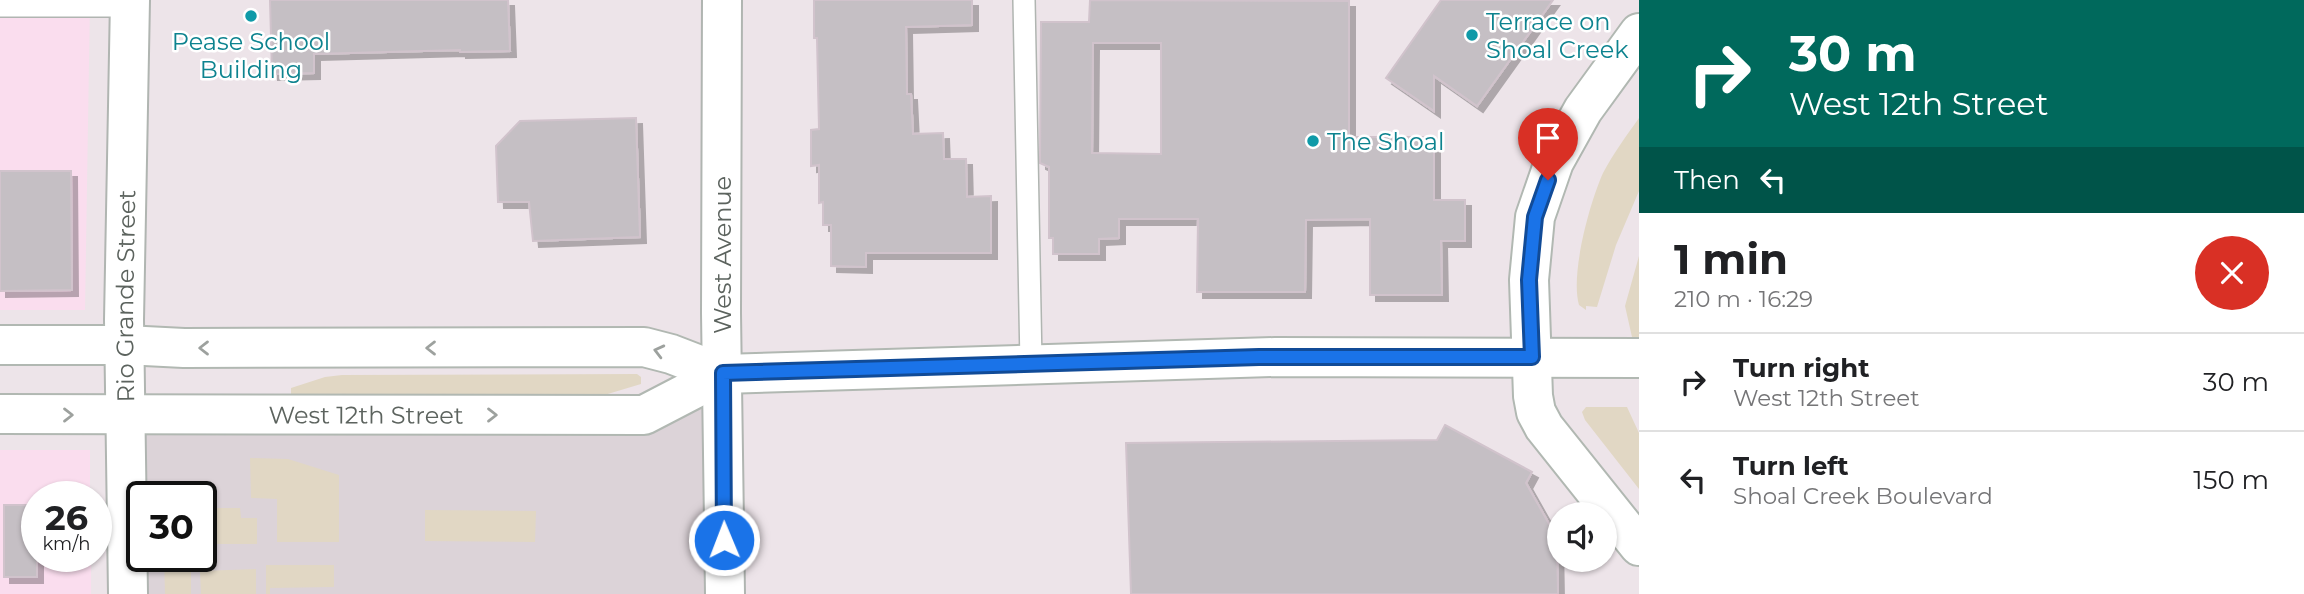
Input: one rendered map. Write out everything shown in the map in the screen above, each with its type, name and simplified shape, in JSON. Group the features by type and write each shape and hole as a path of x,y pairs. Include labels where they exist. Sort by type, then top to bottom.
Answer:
{"main road":[{"name":"West Avenue","path":"722,0 725,594"},
{"name":"Rio Grande Street","path":"128,594 125,345 130,3"},
{"path":"1639,33 1583,110 1554,162 1535,217 1529,280 1533,396 1536,412 1544,427 1639,546"},
{"name":"West 12th Street","path":"0,345 184,348 644,347 723,373 1275,357 1639,358"},
{"name":"West 12th Street","path":"0,414 644,415 723,373"}],"lane":[{"path":"1024,0 1031,363"},
{"path":"0,6 130,3"}],"shaded area":[{"path":"0,0 90,0 85,310 0,310"},
{"path":"1639,118 1639,191 1616,245 1597,307 1586,306 1586,310 1579,305 1577,275 1587,219 1603,173"},
{"path":"1639,256 1639,368 1625,306"},
{"path":"637,374 641,377 641,384 601,396 291,397 291,388 325,377 342,375"},
{"path":"723,374 725,594 128,594 128,572 217,572 217,481 127,481 126,415 644,415"},
{"path":"1586,407 1627,407 1639,433 1639,489 1585,420 1582,412"},
{"path":"0,450 90,450 90,481 21,481 21,572 91,572 91,594 0,594"},
{"path":"250,458 288,459 339,475 339,542 277,542 277,499 251,498"},
{"path":"217,508 240,508 241,518 257,518 257,544 217,544"},
{"path":"425,510 536,511 535,542 425,541"},
{"path":"266,565 334,565 334,587 270,588 270,594 266,594"},
{"path":"256,569 256,594 201,594 200,572"},
{"path":"164,572 191,572 191,594 165,594"}],"building":[{"path":"270,0 508,0 510,51 314,54 314,73 272,74"},
{"path":"814,0 972,0 972,25 906,27 907,94 911,94 913,134 943,133 944,159 966,159 967,197 991,196 991,253 866,253 866,267 831,266 831,225 823,225 823,202 819,203 819,165 811,166 811,130 819,129"},
{"path":"1090,0 1349,1 1349,137 1434,137 1434,200 1465,200 1465,241 1441,241 1442,295 1370,295 1370,219 1306,220 1305,292 1197,292 1198,219 1119,219 1119,238 1099,239 1099,254 1053,254 1053,238 1049,238 1049,167 1040,163 1041,22 1089,22","holes":["1093,43 1161,43 1161,154 1092,153"]},
{"name":"Terrace on Shoal Creek","path":"1441,0 1553,0 1477,106 1434,76 1434,111 1386,78"},
{"path":"636,118 640,237 533,241 529,202 498,202 496,146 520,121"},
{"path":"0,171 71,171 72,290 0,291"},
{"path":"1445,425 1532,472 1526,483 1547,520 1547,572 1558,572 1558,594 1131,594 1126,443 1437,440"},
{"path":"4,505 21,505 21,572 37,572 37,577 4,577"}],"place":[{"name":"Pease School Building","path":"251,16"},
{"name":"Terrace on Shoal Creek","path":"1472,35"},
{"name":"The Shoal","path":"1313,141"}],"route":[{"path":"724,540 723,373 1259,357 1532,357 1529,280 1535,217 1548,180"}]}
